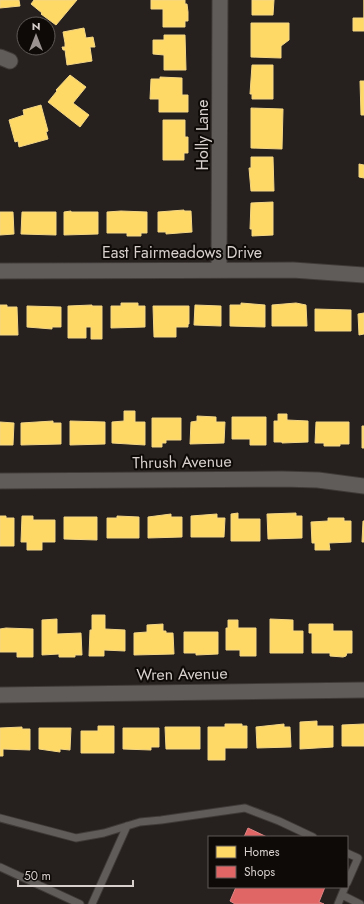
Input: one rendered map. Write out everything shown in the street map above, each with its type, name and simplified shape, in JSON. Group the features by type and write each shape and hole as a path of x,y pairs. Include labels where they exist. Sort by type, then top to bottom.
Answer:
{"street":[{"name":"Holly Lane","path":"219,270 220,0"},
{"name":"East Fairmeadows Drive","path":"0,271 293,270 364,275"},
{"name":"Thrush Avenue","path":"0,481 282,478 318,480 364,486"},
{"name":"Wren Avenue","path":"0,695 364,690"}],"lane":[{"path":"0,818 76,838 104,833 140,822 245,808 279,821 310,836"},
{"path":"92,904 126,826"},
{"path":"348,853 358,858 348,881"},
{"path":"0,867 80,904"},
{"path":"338,904 345,888"},
{"path":"342,895 360,904"}],"building: Homes":[{"path":"0,0 19,0 20,6 0,8"},
{"path":"34,0 77,0 56,25 56,16 44,16 31,4"},
{"path":"151,0 185,0 185,4 187,4 188,21 185,21 185,27 163,27 163,9 151,9"},
{"path":"252,0 274,0 273,15 252,15"},
{"path":"353,18 364,18 364,31 353,31"},
{"path":"251,23 289,23 289,40 281,46 281,58 251,57"},
{"path":"84,28 86,38 93,37 95,47 90,47 92,61 67,65 65,50 63,50 62,47 65,47 63,32"},
{"path":"164,35 185,35 186,70 164,70 164,55 153,54 153,40 164,40"},
{"path":"252,65 273,65 273,99 252,99 252,94 250,94"},
{"path":"70,75 86,87 73,103 89,115 80,127 48,102 57,91 56,90"},
{"path":"160,77 182,78 182,95 188,95 188,112 159,112 159,99 150,99 151,79 160,79"},
{"path":"360,81 364,81 364,115 361,115"},
{"path":"41,105 48,131 46,132 48,139 19,147 18,141 15,142 9,120 24,115 23,110"},
{"path":"251,108 283,109 282,149 251,148"},
{"path":"163,120 185,120 185,137 188,137 188,153 184,153 184,160 163,160"},
{"path":"251,157 273,157 274,191 251,191 249,168 251,168"},
{"path":"359,164 364,165 364,178 359,177"},
{"path":"273,202 273,235 252,236 252,229 250,229 251,203"},
{"path":"184,210 191,211 192,232 166,234 166,232 158,232 158,212"},
{"path":"0,212 13,212 14,234 0,235"},
{"path":"22,212 56,212 56,235 21,234"},
{"path":"64,212 98,212 98,234 64,235"},
{"path":"107,212 147,212 147,233 141,233 141,236 127,236 127,233 107,233"},
{"path":"121,303 138,303 138,306 145,306 145,327 111,328 111,306 121,306"},
{"path":"241,303 265,305 265,327 230,326 230,305 241,305"},
{"path":"296,303 306,305 307,326 272,326 272,305"},
{"path":"0,305 17,307 18,335 0,335"},
{"path":"195,305 221,306 221,326 194,325"},
{"path":"27,306 61,307 61,327 52,327 52,329 27,327"},
{"path":"68,306 102,306 102,339 91,339 91,327 86,327 86,338 68,338"},
{"path":"153,306 189,306 188,327 176,327 176,337 154,337"},
{"path":"315,309 351,310 351,331 315,331"},
{"path":"364,313 364,334 359,335 358,314"},
{"path":"124,411 135,411 135,422 145,422 145,445 112,443 112,422 124,421"},
{"path":"278,414 287,414 287,420 308,421 308,442 274,442 274,421 278,421"},
{"path":"197,416 216,417 216,422 225,422 224,443 190,444 191,422 197,421"},
{"path":"232,417 266,417 266,445 250,445 250,439 232,439"},
{"path":"152,418 181,418 181,440 166,440 166,443 162,443 162,447 152,447"},
{"path":"53,421 53,423 61,423 61,444 21,445 21,423"},
{"path":"70,421 105,422 105,444 70,445"},
{"path":"0,422 14,423 13,445 0,445"},
{"path":"316,422 349,422 349,444 340,444 340,446 324,446 324,443 315,443"},
{"path":"362,426 364,426 364,448 362,448"},
{"path":"238,513 238,519 260,519 260,541 231,541 231,514"},
{"path":"296,513 296,516 302,516 302,538 268,539 267,514"},
{"path":"171,514 171,517 182,517 182,537 148,538 148,517"},
{"path":"217,514 217,518 225,518 224,537 191,537 191,516"},
{"path":"0,516 14,518 14,546 0,546"},
{"path":"22,516 33,516 33,520 55,520 55,542 42,542 42,550 27,550 27,542 21,542"},
{"path":"117,516 139,517 139,538 107,538 107,518 117,518"},
{"path":"64,517 97,517 97,540 64,539"},
{"path":"328,518 344,518 344,521 351,521 351,542 329,543 330,550 315,550 315,543 312,543 311,522 328,521"},
{"path":"363,521 364,542 362,542"},
{"path":"92,615 105,615 105,629 125,630 125,651 104,650 104,656 89,656"},
{"path":"57,619 57,634 81,633 82,655 75,655 75,657 59,657 59,654 42,655 42,620"},
{"path":"270,619 293,620 293,631 303,631 303,653 270,653"},
{"path":"228,620 238,620 238,628 256,628 256,656 240,656 240,650 226,650 226,628 228,628"},
{"path":"163,624 163,631 166,631 166,633 173,633 174,654 134,655 134,633 147,632 147,625"},
{"path":"309,624 333,624 333,631 352,631 352,653 347,653 346,656 343,657 330,656 330,653 312,653 312,633 309,633"},
{"path":"0,629 33,629 33,657 17,657 17,652 0,652"},
{"path":"184,632 218,632 218,654 196,655 196,653 184,653"},
{"path":"317,721 317,726 333,726 333,747 300,749 300,722"},
{"path":"225,724 242,724 242,726 247,726 247,748 225,748 225,760 208,760 208,727 225,727"},
{"path":"284,724 284,727 290,727 291,747 257,748 256,727"},
{"path":"364,724 364,746 342,746 342,725"},
{"path":"98,726 114,726 114,753 81,753 81,731 98,731"},
{"path":"22,727 22,729 30,729 30,750 3,749 3,756 0,756 0,728"},
{"path":"165,727 200,727 200,749 166,749"},
{"path":"39,728 71,728 70,750 60,749 60,752 39,749"},
{"path":"123,728 159,728 159,747 151,747 151,750 123,749"}],"building: Shops":[{"path":"248,828 265,836 244,836"},
{"path":"236,888 325,888 319,902 324,904 235,904 230,901"}]}
